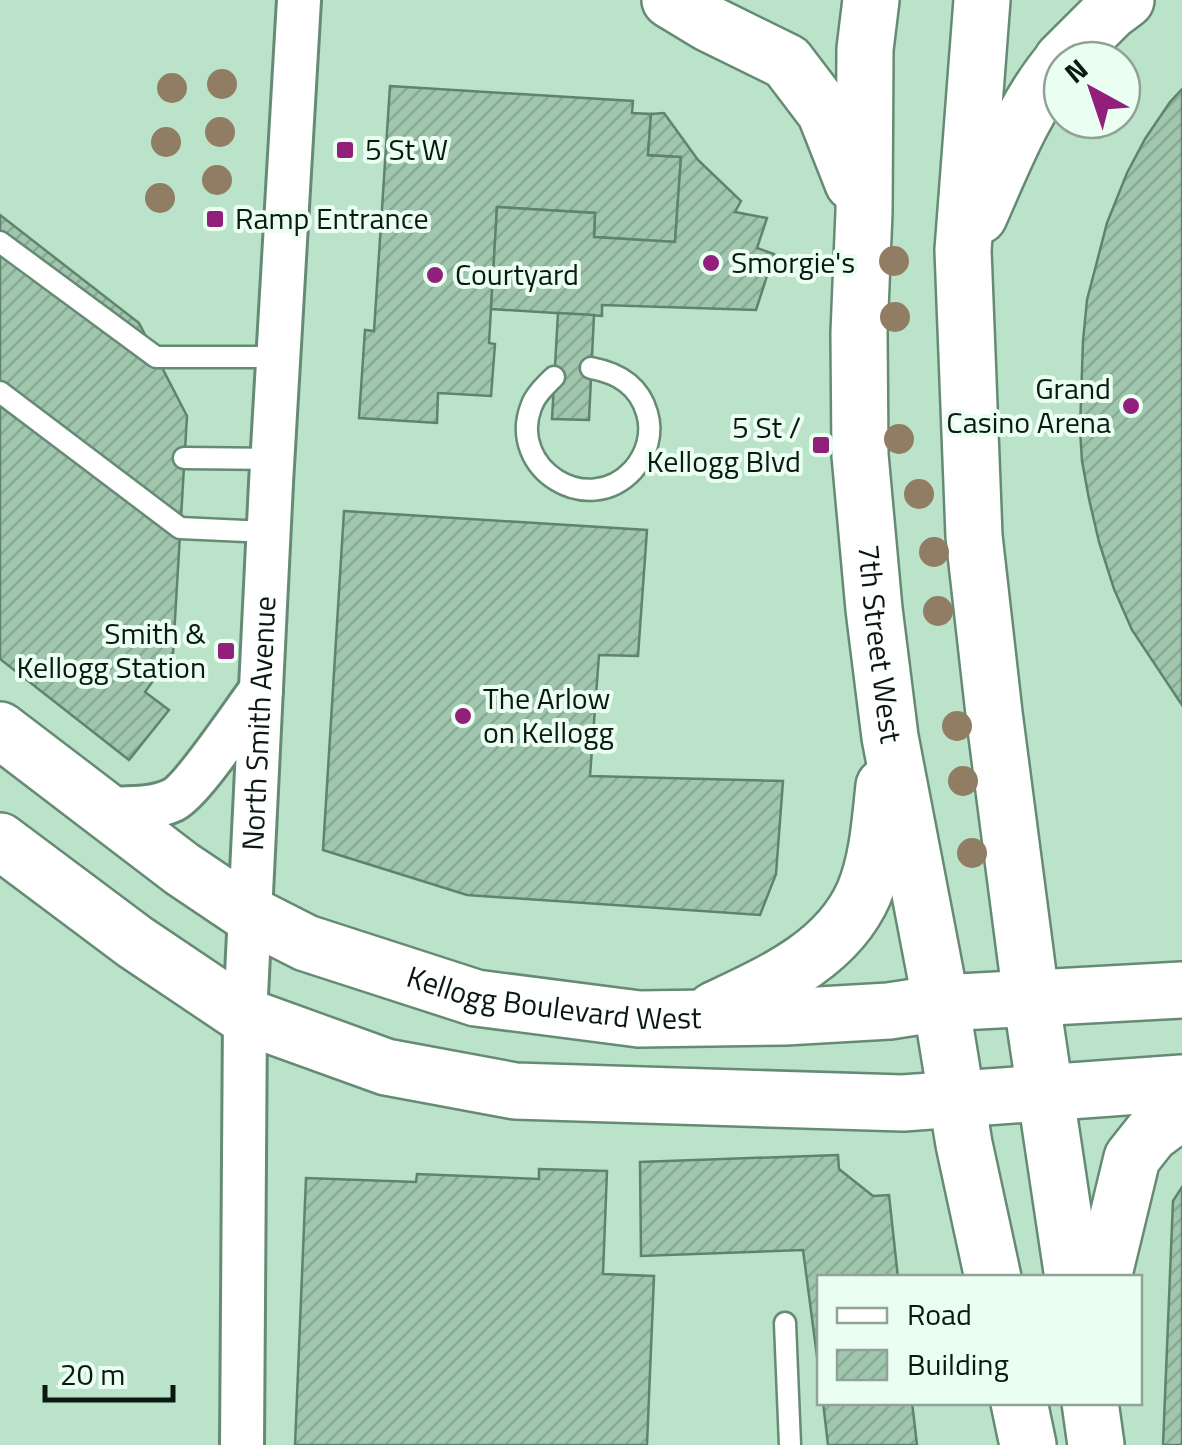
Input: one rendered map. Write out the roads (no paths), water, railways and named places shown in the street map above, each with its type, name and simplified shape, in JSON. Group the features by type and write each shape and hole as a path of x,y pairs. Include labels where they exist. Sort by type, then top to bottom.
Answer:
{"main road":[{"path":"670,0 787,62 825,112 864,212"},
{"name":"7th Street West","path":"871,0 865,49 860,455 874,609 890,737 956,1101 992,1275"},
{"path":"982,0 963,250 974,536 1031,997 1073,1275"},
{"path":"1082,40 1126,0"},
{"path":"963,250 1042,86"},
{"name":"Kellogg Boulevard West","path":"0,730 182,869 249,914 306,943 476,998 639,1019 785,1017 889,1011 940,1003 1182,990"},
{"path":"698,1018 774,982 819,952 846,921 863,894 876,852 890,737"},
{"path":"0,841 135,942 245,1016 386,1067 515,1091 903,1104 1182,1083"},
{"path":"1103,1089 1182,1110"},
{"path":"1104,1275 1132,1158 1150,1134 1182,1110"},
{"path":"1020,1405 1028,1445"},
{"path":"1090,1405 1096,1445"}],"street":[{"name":"North Smith Avenue","path":"242,1445 249,914 299,0"},
{"path":"104,809 150,808 176,798 261,690"}],"lane":[{"path":"0,242 156,357 279,357"},
{"path":"554,377 531,406 527,425 529,444 537,462 568,487 609,487 628,476 642,460 649,441 649,419 643,400 630,383 612,372 591,368"},
{"path":"0,392 180,528 268,532"},
{"path":"184,458 272,459"},
{"path":"786,1323 790,1445"}],"place":[{"name":"5 St W","path":"345,150"},
{"name":"Ramp Entrance","path":"215,219"},
{"name":"Smorgie's","path":"711,263"},
{"name":"Courtyard","path":"435,275"},
{"name":"Grand Casino Arena","path":"1131,406"},
{"name":"5 St / Kellogg Blvd","path":"821,445"},
{"name":"Smith & Kellogg Station","path":"226,651"},
{"name":"The Arlow on Kellogg","path":"463,716"}]}
